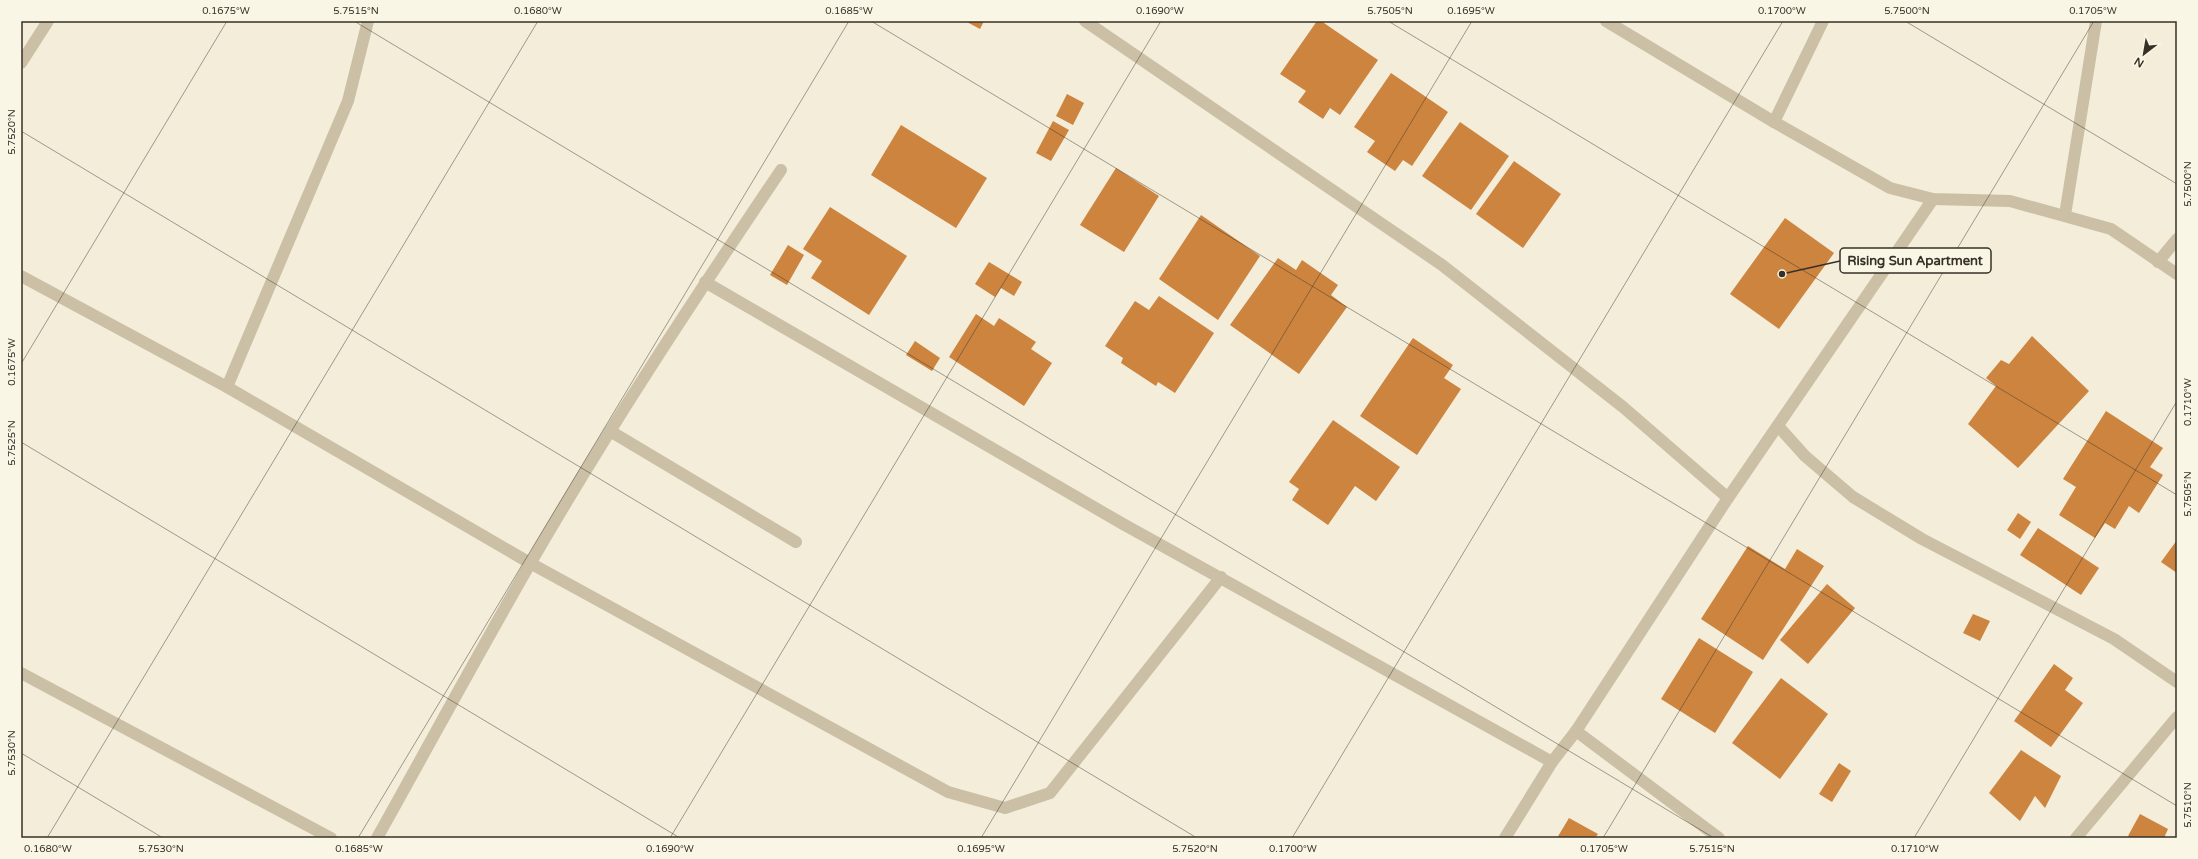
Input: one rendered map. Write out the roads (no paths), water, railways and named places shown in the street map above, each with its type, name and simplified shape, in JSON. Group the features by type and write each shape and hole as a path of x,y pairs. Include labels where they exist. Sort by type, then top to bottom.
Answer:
{"street":[{"path":"21,64 48,21"},
{"path":"227,387 348,101 368,21"},
{"path":"1085,21 1442,265 1623,407 1728,498"},
{"path":"1606,21 1774,122 1890,188 1933,199 2010,200 2111,228 2177,274"},
{"path":"1774,122 1824,21"},
{"path":"2065,215 2096,21"},
{"path":"377,838 530,564 610,431 705,282 781,170"},
{"path":"1505,838 1552,762 1576,731 1728,498 1933,199"},
{"path":"2158,262 2177,239"},
{"path":"21,276 227,387 530,564 948,792 1005,808 1050,793 1221,577"},
{"path":"705,282 1123,524 1552,762"},
{"path":"1778,426 1805,456 1853,497 1922,539 2114,639 2177,682"},
{"path":"610,431 796,542"},
{"path":"21,673 331,838"},
{"path":"2076,838 2177,717"},
{"path":"1576,731 1719,838"}],"place":[{"name":"Rising Sun Apartment","path":"1782,274"}]}
